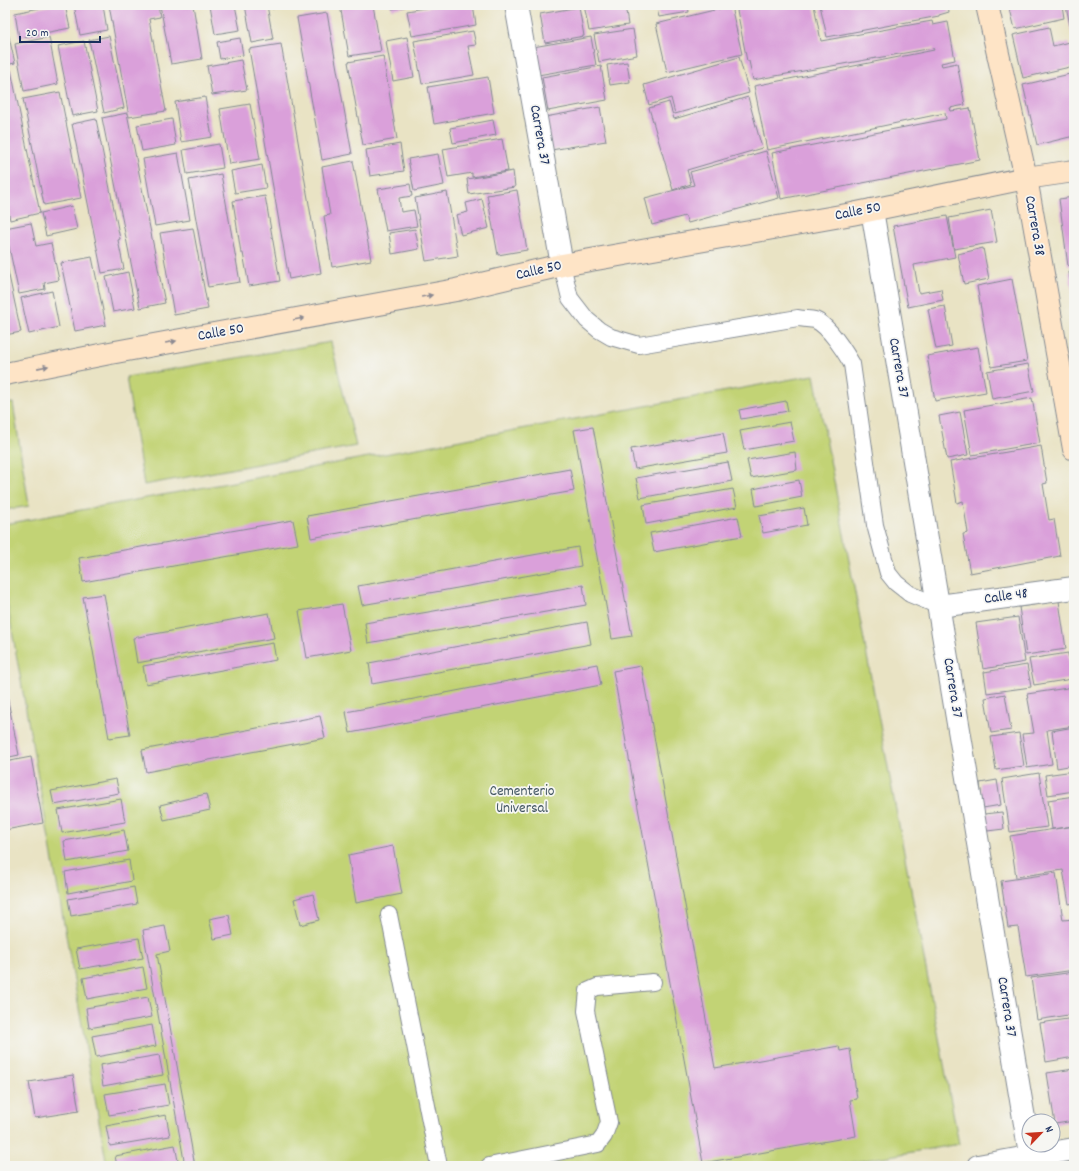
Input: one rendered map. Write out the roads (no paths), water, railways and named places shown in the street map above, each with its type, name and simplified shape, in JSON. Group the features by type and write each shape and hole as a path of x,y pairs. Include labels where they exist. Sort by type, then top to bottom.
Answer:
{"street":[{"name":"Carrera 37","path":"516,5 562,265"},
{"name":"Carrera 38","path":"988,5 1026,178 1074,449"},
{"name":"Calle 50","path":"5,374 110,353 456,290 562,265 872,210 1026,178 1074,171"},
{"name":"Carrera 37","path":"872,210 1031,1161"},
{"name":"Calle 48","path":"938,606 1074,588"},
{"path":"978,1166 1031,1161 1074,1149"}],"lane":[{"path":"562,265 570,298 587,320 611,338 639,345 798,318 816,320 831,333 842,347 852,364 876,525 888,572 896,583 910,594 938,606"},
{"path":"388,915 439,1166"},
{"path":"489,1166 598,1144 604,1136 609,1122 586,1011 588,991 597,987 652,982"}],"park label":[{"name":"Cementerio Universal","path":"522,800"}]}
